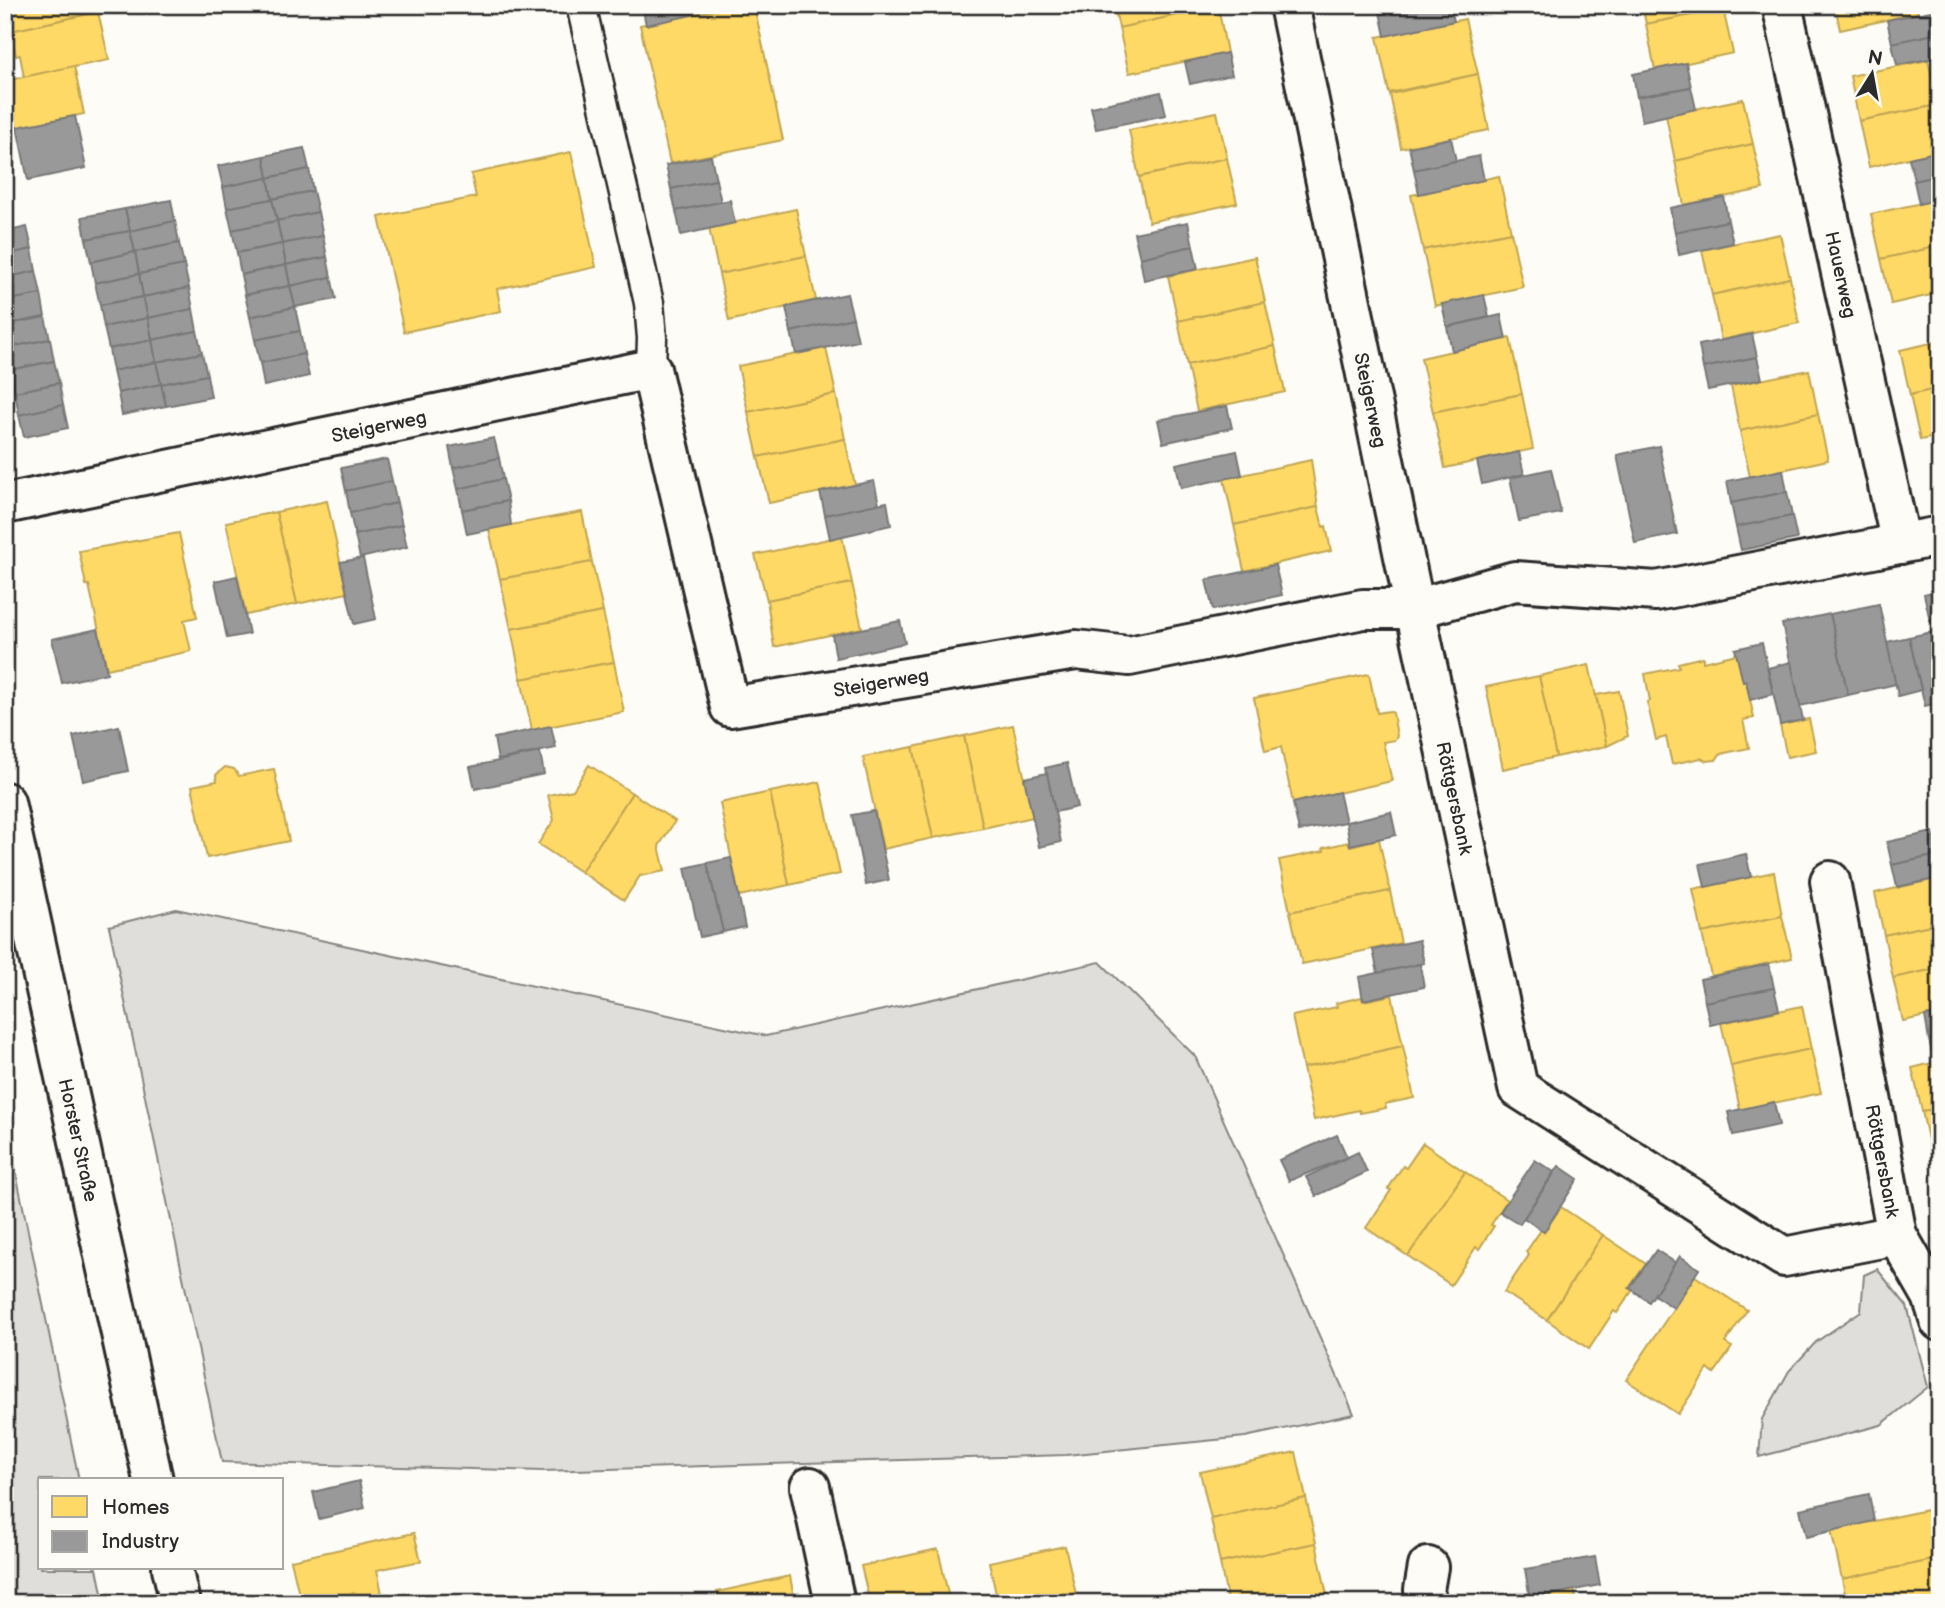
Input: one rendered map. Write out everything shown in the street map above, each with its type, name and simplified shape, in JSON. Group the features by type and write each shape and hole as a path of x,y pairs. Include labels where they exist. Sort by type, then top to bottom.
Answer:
{"street":[{"name":"Steigerweg","path":"5,504 650,369 730,707 1076,650 1129,656 1363,609 1415,610 1289,5"},
{"name":"Hauerweg","path":"1782,5 1901,544"},
{"path":"1415,610 1515,581 1656,591 1940,536"},
{"name":"Röttgersbank","path":"1415,610 1518,1088 1784,1257 1897,1235"},
{"name":"Horster Straße","path":"5,803 153,1478"},
{"name":"Röttgersbank","path":"1830,881 1897,1235 1932,1296 1940,1321"},
{"path":"810,1487 835,1603"},
{"path":"172,1570 180,1603"}],"lane":[{"path":"581,5 649,303 652,338 650,369"}],"shaded area":[{"path":"176,909 766,1036 1100,962 1195,1056 1354,1414 1245,1437 1066,1455 543,1471 222,1462 109,926"},
{"path":"5,1119 79,1478 38,1478 38,1570 97,1570 104,1603 5,1603"},
{"path":"1877,1269 1907,1306 1928,1387 1881,1425 1759,1457 1762,1419 1789,1371 1816,1342 1861,1311 1864,1275"}],"building: Homes":[{"path":"97,5 98,12 11,31 6,7"},
{"path":"738,5 754,5 783,140 670,163 640,25"},
{"path":"1114,5 1218,5 1218,6 1119,28"},
{"path":"1642,5 1723,5 1723,9 1646,24"},
{"path":"1835,5 1916,5 1918,13 1840,30"},
{"path":"1218,6 1227,53 1129,73 1119,28"},
{"path":"1723,9 1733,53 1655,70 1646,24"},
{"path":"98,12 109,60 24,77 20,55 16,56 11,31"},
{"path":"1465,19 1478,74 1389,93 1377,37"},
{"path":"1928,60 1938,105 1859,121 1850,76"},
{"path":"74,66 84,114 5,130 5,81"},
{"path":"1478,74 1489,130 1401,148 1390,94"},
{"path":"1743,99 1753,144 1675,161 1666,115"},
{"path":"1938,105 1940,151 1869,167 1859,121"},
{"path":"1217,112 1227,158 1139,177 1129,130"},
{"path":"1753,144 1763,189 1684,205 1675,161"},
{"path":"571,152 596,267 497,289 501,311 404,332 379,217 476,197 471,174"},
{"path":"1227,158 1237,203 1149,222 1139,177"},
{"path":"1499,176 1511,232 1423,250 1411,195"},
{"path":"1940,199 1940,246 1881,259 1871,214"},
{"path":"796,209 806,256 719,274 709,228"},
{"path":"1511,232 1523,287 1435,306 1423,250"},
{"path":"1780,234 1790,278 1712,295 1702,250"},
{"path":"1940,246 1940,293 1891,304 1881,259"},
{"path":"806,256 816,300 729,321 719,274"},
{"path":"1255,257 1265,302 1178,321 1168,276"},
{"path":"1790,278 1799,323 1721,340 1712,295"},
{"path":"1265,302 1275,346 1187,365 1178,321"},
{"path":"1510,338 1522,394 1433,412 1421,358"},
{"path":"1940,341 1940,388 1910,395 1900,350"},
{"path":"1275,346 1285,392 1197,411 1187,365"},
{"path":"826,348 836,394 748,412 738,366"},
{"path":"1809,370 1818,414 1740,431 1731,386"},
{"path":"1940,388 1940,436 1920,440 1910,395"},
{"path":"836,394 845,439 758,457 748,412"},
{"path":"1522,394 1533,449 1445,468 1433,412"},
{"path":"1818,414 1828,460 1750,477 1740,431"},
{"path":"845,439 855,485 769,503 758,457"},
{"path":"1311,460 1318,507 1234,525 1224,479"},
{"path":"327,501 347,593 297,604 276,512"},
{"path":"1318,507 1323,527 1326,526 1331,551 1244,571 1234,525"},
{"path":"276,512 297,604 246,615 226,522"},
{"path":"582,512 592,562 500,579 489,529"},
{"path":"179,533 197,617 184,620 191,651 107,669 79,551"},
{"path":"842,536 852,583 767,600 755,555"},
{"path":"592,562 603,612 511,629 500,579"},
{"path":"852,583 862,628 774,647 767,600"},
{"path":"603,612 614,662 521,679 511,629"},
{"path":"1737,654 1754,718 1743,720 1749,748 1720,754 1716,760 1706,761 1701,758 1672,764 1666,737 1656,740 1647,702 1650,701 1645,674 1679,667 1678,663 1703,657 1703,662"},
{"path":"614,662 624,712 532,730 521,679"},
{"path":"1589,665 1607,746 1556,757 1539,676"},
{"path":"1369,674 1377,713 1393,713 1397,736 1395,740 1383,742 1392,781 1293,803 1281,747 1265,751 1254,698"},
{"path":"1539,676 1556,757 1503,769 1486,687"},
{"path":"1619,691 1628,736 1607,746 1596,695"},
{"path":"1809,719 1816,751 1787,757 1780,725"},
{"path":"1013,725 1033,817 983,828 964,736"},
{"path":"964,736 983,828 933,838 913,747"},
{"path":"913,747 933,838 883,849 863,757"},
{"path":"589,765 632,793 581,872 538,844 554,820 548,795 573,790"},
{"path":"225,767 234,769 239,776 274,769 289,841 207,858 192,786 217,781 216,775"},
{"path":"820,782 840,874 789,885 770,792"},
{"path":"770,792 789,885 739,896 720,803"},
{"path":"632,793 675,821 659,846 665,871 640,876 624,900 581,872"},
{"path":"1379,839 1390,891 1290,912 1279,860 1324,851 1323,848 1349,842 1350,846"},
{"path":"1774,872 1782,916 1702,933 1693,889"},
{"path":"1940,878 1940,923 1884,935 1875,893"},
{"path":"1390,891 1401,943 1302,964 1290,912"},
{"path":"1782,916 1792,958 1711,976 1702,933"},
{"path":"1940,923 1940,968 1893,978 1884,935"},
{"path":"1940,968 1940,1013 1903,1021 1893,978"},
{"path":"1392,995 1403,1046 1303,1068 1292,1016 1337,1007 1336,1003 1362,997 1363,1001"},
{"path":"1802,1006 1811,1049 1731,1066 1721,1023"},
{"path":"1403,1046 1414,1098 1385,1104 1386,1108 1360,1113 1359,1110 1314,1120 1303,1068"},
{"path":"1811,1049 1821,1093 1740,1110 1731,1066"},
{"path":"1940,1061 1940,1108 1922,1111 1912,1068"},
{"path":"1940,1108 1940,1153 1931,1154 1922,1111"},
{"path":"1423,1143 1465,1172 1408,1256 1366,1228 1403,1166 1406,1168"},
{"path":"1465,1172 1507,1200 1479,1249 1476,1247 1451,1285 1408,1256"},
{"path":"1561,1207 1603,1235 1547,1320 1504,1292 1529,1255 1526,1252"},
{"path":"1603,1235 1646,1264 1629,1288 1632,1291 1617,1313 1614,1311 1589,1349 1547,1320"},
{"path":"1695,1276 1747,1310 1725,1343 1732,1347 1714,1374 1708,1369 1678,1414 1626,1380"},
{"path":"1296,1452 1306,1498 1211,1519 1200,1472"},
{"path":"1306,1498 1316,1543 1220,1563 1211,1519"},
{"path":"1927,1510 1938,1559 1842,1579 1831,1530"},
{"path":"414,1533 421,1561 377,1570 384,1603 301,1603 291,1560"},
{"path":"1316,1543 1328,1600 1317,1603 1228,1603 1220,1563"},
{"path":"1065,1546 1078,1603 998,1603 989,1562"},
{"path":"938,1549 950,1603 870,1603 861,1566"},
{"path":"1938,1559 1940,1603 1847,1603 1842,1579"},
{"path":"790,1576 795,1603 719,1603 717,1592"},
{"path":"1574,1589 1577,1603 1511,1603 1530,1599"}],"building: Industry":[{"path":"642,5 690,5 692,15 646,25"},
{"path":"1379,5 1416,5 1380,12"},
{"path":"1416,5 1450,5 1454,21 1385,36 1380,12"},
{"path":"1940,9 1940,33 1892,43 1887,20"},
{"path":"1940,33 1940,57 1897,65 1892,43"},
{"path":"1227,53 1232,75 1190,84 1185,62"},
{"path":"1686,63 1691,87 1637,97 1633,74"},
{"path":"1691,87 1696,109 1642,121 1637,97"},
{"path":"1161,92 1166,115 1096,129 1091,107"},
{"path":"75,116 86,168 28,180 17,127"},
{"path":"1451,138 1456,161 1414,170 1409,147"},
{"path":"304,148 309,169 268,178 264,156"},
{"path":"1940,151 1940,175 1914,181 1909,158"},
{"path":"264,156 268,178 223,187 218,166"},
{"path":"711,156 716,180 671,189 666,165"},
{"path":"1479,156 1484,180 1419,194 1414,170"},
{"path":"309,169 313,191 272,199 268,178"},
{"path":"1940,175 1940,199 1919,204 1914,181"},
{"path":"268,178 272,199 227,208 223,187"},
{"path":"716,180 721,202 676,211 671,189"},
{"path":"313,191 318,212 277,221 272,199"},
{"path":"1724,197 1728,221 1675,232 1670,208"},
{"path":"272,199 277,221 232,230 227,208"},
{"path":"171,200 175,221 130,231 125,209"},
{"path":"730,200 735,223 681,235 676,211"},
{"path":"125,209 130,231 86,239 82,217"},
{"path":"318,212 323,236 282,244 277,221"},
{"path":"175,221 179,243 135,252 130,231"},
{"path":"277,221 282,244 237,253 232,230"},
{"path":"1728,221 1733,243 1679,255 1675,232"},
{"path":"1188,222 1193,246 1140,258 1134,233"},
{"path":"27,227 32,249 5,255 5,232"},
{"path":"130,231 135,252 91,262 86,239"},
{"path":"323,236 327,257 286,265 282,244"},
{"path":"179,243 184,265 139,274 135,252"},
{"path":"282,244 286,265 241,275 237,253"},
{"path":"1193,246 1198,269 1144,280 1140,258"},
{"path":"32,249 36,271 5,278 5,255"},
{"path":"135,252 139,274 95,283 91,262"},
{"path":"327,257 331,277 290,286 286,265"},
{"path":"184,265 189,288 143,297 139,274"},
{"path":"286,265 290,286 245,295 241,275"},
{"path":"36,271 41,294 5,301 5,278"},
{"path":"139,274 143,297 100,305 95,283"},
{"path":"331,277 336,299 295,307 290,286"},
{"path":"290,286 295,307 250,317 245,295"},
{"path":"189,288 193,309 148,318 143,297"},
{"path":"41,294 45,317 5,325 5,301"},
{"path":"847,294 853,318 791,332 786,307"},
{"path":"1484,295 1489,317 1447,327 1442,304"},
{"path":"143,297 148,318 104,327 100,305"},
{"path":"295,307 300,331 255,340 250,317"},
{"path":"193,309 197,331 152,340 148,318"},
{"path":"1501,315 1506,339 1452,351 1447,327"},
{"path":"45,317 50,339 6,348 5,325"},
{"path":"148,318 152,340 109,349 104,327"},
{"path":"853,318 858,341 796,354 791,332"},
{"path":"197,331 202,353 156,362 152,340"},
{"path":"300,331 304,354 260,363 255,340"},
{"path":"1752,334 1757,357 1703,368 1699,345"},
{"path":"50,339 54,361 10,370 6,348"},
{"path":"152,340 156,362 113,371 109,349"},
{"path":"202,353 207,375 161,384 156,362"},
{"path":"304,354 309,376 264,386 260,363"},
{"path":"1757,357 1762,379 1708,390 1703,368"},
{"path":"54,361 59,383 15,392 10,370"},
{"path":"156,362 161,384 118,393 113,371"},
{"path":"207,375 211,397 166,406 161,384"},
{"path":"59,383 63,405 19,415 15,392"},
{"path":"161,384 166,406 122,415 118,393"},
{"path":"63,405 68,428 24,437 19,415"},
{"path":"1227,406 1232,428 1163,443 1158,420"},
{"path":"494,438 499,458 453,468 449,447"},
{"path":"1659,446 1677,534 1635,543 1617,455"},
{"path":"1237,451 1242,475 1181,488 1176,464"},
{"path":"1519,452 1524,474 1482,484 1477,461"},
{"path":"499,458 503,479 458,489 453,468"},
{"path":"387,459 392,481 346,491 341,468"},
{"path":"1551,469 1561,513 1519,521 1510,478"},
{"path":"1783,470 1787,492 1731,503 1727,481"},
{"path":"503,479 508,501 462,510 458,489"},
{"path":"392,481 397,503 350,513 346,491"},
{"path":"874,481 879,504 825,515 820,492"},
{"path":"1787,492 1792,516 1736,527 1731,503"},
{"path":"508,501 511,525 467,534 462,510"},
{"path":"887,502 891,525 830,539 825,515"},
{"path":"397,503 402,525 355,535 350,513"},
{"path":"1792,516 1797,539 1741,550 1736,527"},
{"path":"402,525 407,547 360,558 355,535"},
{"path":"363,558 376,619 354,624 340,562"},
{"path":"1275,565 1282,595 1213,610 1206,580"},
{"path":"237,576 249,634 227,638 215,581"},
{"path":"1940,590 1940,666 1924,594"},
{"path":"1879,604 1896,684 1848,695 1830,614"},
{"path":"1830,614 1848,695 1800,706 1782,624"},
{"path":"900,621 905,643 836,658 832,635"},
{"path":"98,629 107,673 62,683 52,639"},
{"path":"1932,632 1940,666 1940,702 1925,706 1909,637"},
{"path":"1909,637 1921,690 1898,696 1887,642"},
{"path":"1762,643 1773,694 1750,700 1735,649"},
{"path":"1791,662 1803,720 1780,725 1768,668"},
{"path":"119,726 128,771 83,781 73,736"},
{"path":"551,726 556,748 498,760 494,738"},
{"path":"540,752 544,774 475,789 470,767"},
{"path":"1067,763 1077,807 1055,812 1045,768"},
{"path":"1047,773 1061,842 1039,847 1024,778"},
{"path":"1339,792 1346,822 1299,831 1293,803"},
{"path":"874,811 889,880 866,885 852,815"},
{"path":"1391,812 1396,835 1350,845 1346,822"},
{"path":"1933,832 1938,855 1892,865 1887,842"},
{"path":"1746,854 1751,877 1705,887 1700,864"},
{"path":"1938,855 1940,878 1897,887 1892,865"},
{"path":"731,858 745,927 723,932 707,863"},
{"path":"707,863 723,932 700,937 685,868"},
{"path":"1419,940 1424,963 1378,973 1373,950"},
{"path":"1420,964 1424,987 1363,1000 1359,977"},
{"path":"1769,964 1774,988 1705,1002 1700,979"},
{"path":"1774,988 1779,1010 1710,1025 1705,1002"},
{"path":"1940,1013 1940,1038 1929,1040 1925,1016"},
{"path":"1940,1038 1940,1061 1934,1062 1929,1040"},
{"path":"1774,1102 1779,1125 1733,1135 1728,1112"},
{"path":"1337,1135 1347,1157 1289,1181 1279,1160"},
{"path":"1358,1152 1367,1172 1316,1196 1306,1177"},
{"path":"1535,1160 1554,1172 1520,1224 1500,1212"},
{"path":"1559,1166 1578,1179 1544,1232 1524,1218"},
{"path":"1656,1250 1676,1263 1649,1302 1630,1288"},
{"path":"1680,1256 1699,1269 1674,1308 1654,1295"},
{"path":"359,1481 365,1508 319,1519 313,1492"},
{"path":"1869,1494 1874,1521 1806,1537 1800,1509"},
{"path":"1595,1557 1600,1585 1530,1599 1525,1569"}]}
